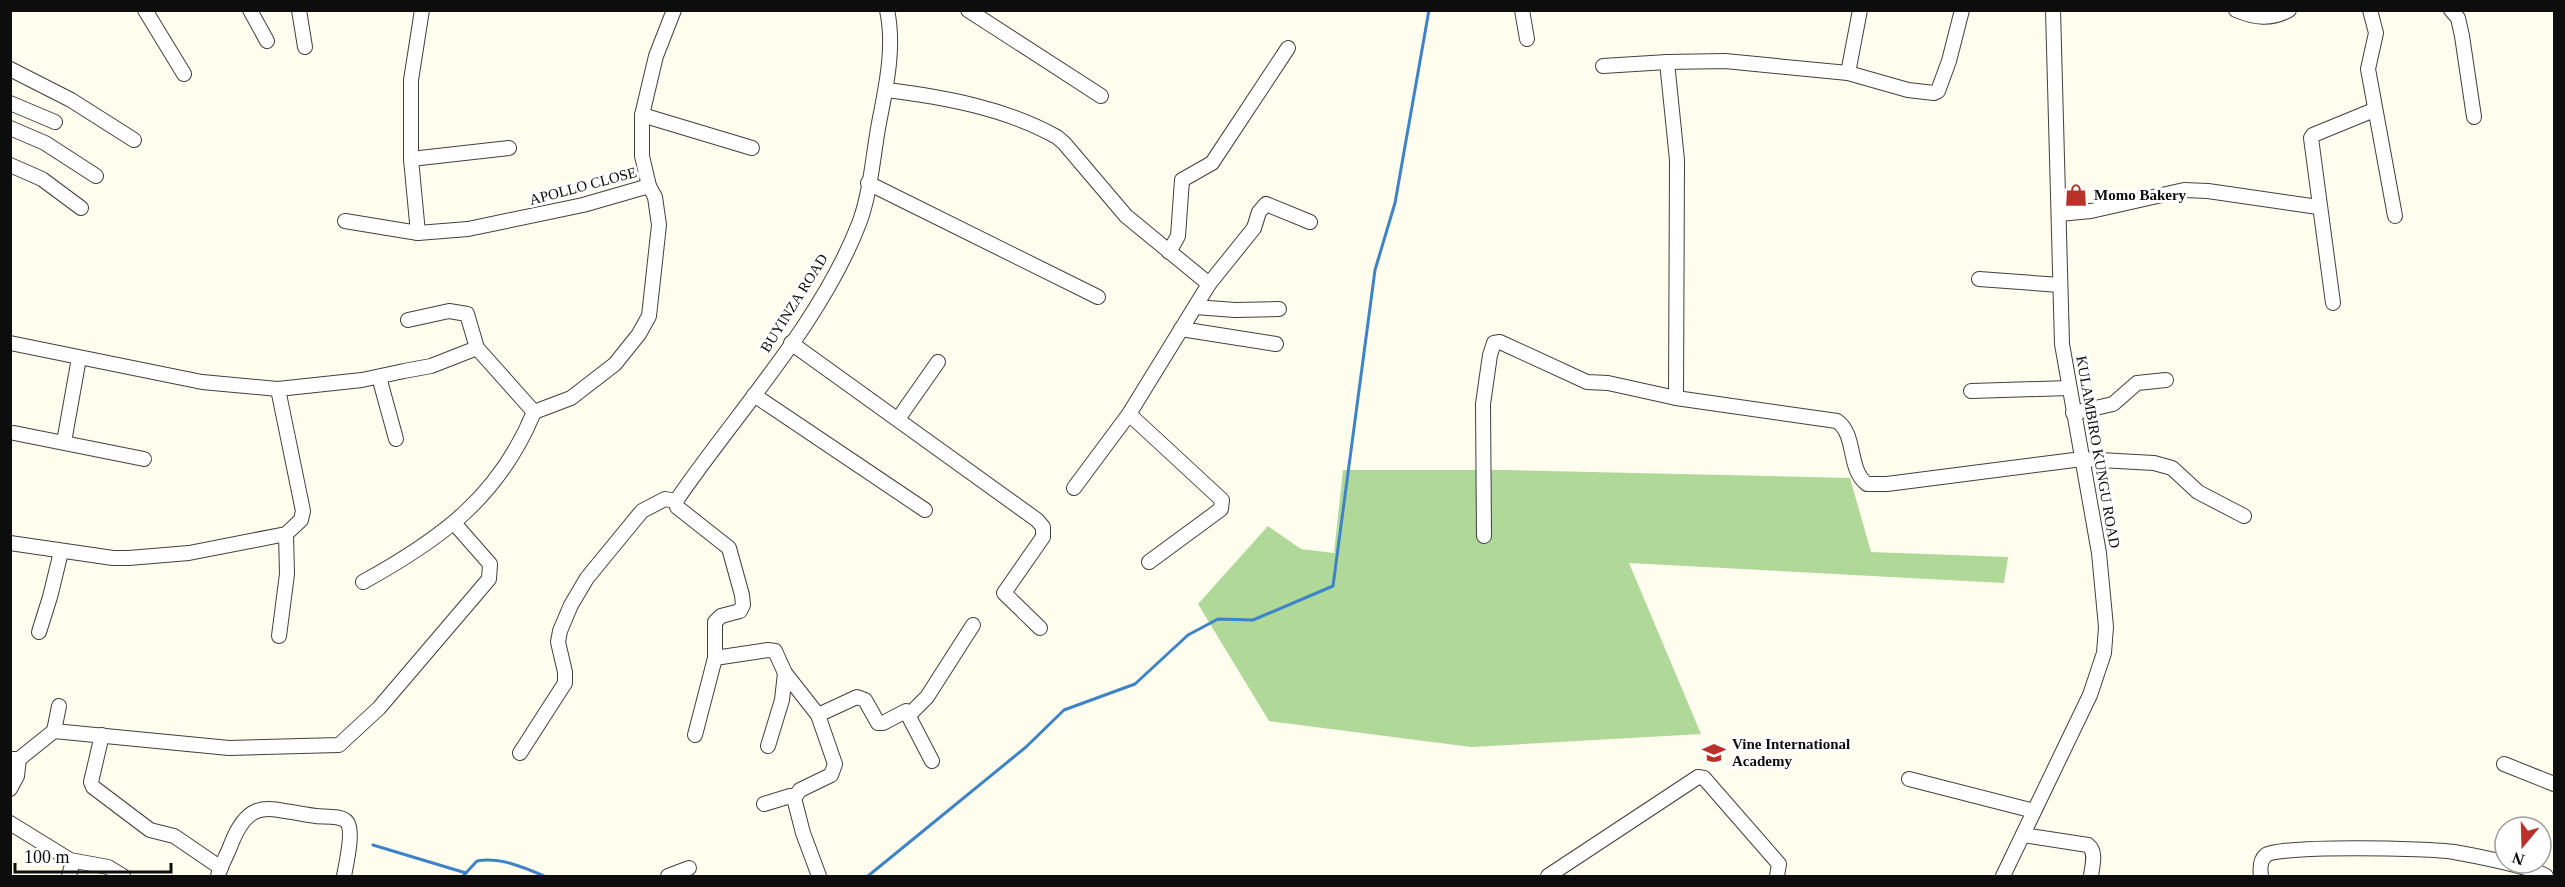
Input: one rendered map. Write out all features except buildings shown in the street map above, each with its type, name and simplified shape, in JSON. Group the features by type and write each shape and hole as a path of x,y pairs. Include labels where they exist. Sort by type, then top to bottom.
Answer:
{"street":[{"path":"145,10 184,74"},
{"path":"250,10 267,41"},
{"path":"299,10 305,47"},
{"path":"418,233 411,159 411,80 422,10"},
{"name":"APOLLO CLOSE","path":"345,221 418,233 468,229 526,218 650,186 642,156 642,114 656,56 674,10"},
{"name":"BUYINZA ROAD","path":"676,501 791,343 822,295 856,230 868,183 886,90 890,51 887,10"},
{"path":"968,10 1101,96"},
{"path":"1522,10 1527,39"},
{"path":"1604,66 1725,61 1848,74 1908,90 1934,93 1938,91 1944,77 1962,10"},
{"name":"KULAMBIRO KUNGU ROAD","path":"2003,876 2090,695 2104,653 2106,627 2101,568 2062,344 2053,10"},
{"path":"2236,10 2257,18 2266,18 2289,10"},
{"path":"2370,10 2376,33 2368,69 2395,216"},
{"path":"2451,10 2458,18 2462,36 2474,117"},
{"path":"1848,74 1858,12"},
{"path":"1169,252 1178,236 1182,180 1212,163 1288,48"},
{"path":"1667,62 1677,160 1676,398"},
{"path":"10,69 78,104 134,140"},
{"path":"886,90 933,95 969,104 1009,117 1056,137 1064,143 1113,203 1141,230 1169,252 1212,308 1279,309"},
{"path":"10,103 55,122"},
{"path":"2333,303 2318,207 2311,147 2312,137 2374,110"},
{"path":"642,114 752,148"},
{"path":"10,128 45,143 96,176"},
{"path":"411,159 509,148"},
{"path":"10,165 42,179 81,208"},
{"path":"868,183 1098,297"},
{"path":"363,582 418,551 454,523 503,473 520,445 534,412 562,403 585,388 615,364 645,324 652,309 659,225 656,197 650,186"},
{"path":"2059,214 2091,211 2184,190 2318,207"},
{"path":"1074,488 1129,414 1202,295 1254,228 1259,212 1266,204 1271,204 1310,222"},
{"path":"1979,279 2060,285"},
{"path":"408,320 449,311 467,314 477,348 534,412"},
{"path":"1181,329 1276,344"},
{"path":"10,343 222,386 278,389 379,376 431,366 477,348"},
{"path":"791,343 1032,515 1043,527 1042,537 1004,593 1040,628"},
{"path":"1484,536 1483,404 1490,355 1494,343 1507,344 1587,382 1608,383 1676,398 1837,421 1845,430 1854,466 1863,482 1872,485 2082,459 2168,465 2198,492 2244,516"},
{"path":"64,442 79,358"},
{"path":"898,419 938,362"},
{"path":"379,376 396,439"},
{"path":"2073,413 2113,404 2137,383 2166,380"},
{"path":"1971,391 2069,388"},
{"path":"10,543 61,552 129,558 189,553 286,534 301,520 303,511 278,389"},
{"path":"754,395 925,510"},
{"path":"1129,414 1222,500 1221,509 1149,562"},
{"path":"14,433 144,459"},
{"path":"520,753 564,688 566,678 559,650 560,631 571,605 587,578 642,511 665,499 676,501 677,507 726,545 731,553 742,595 743,605 740,611 721,616 715,622 715,658 695,735"},
{"path":"10,789 17,776 15,759 54,731 230,748 339,745 379,708 489,579 490,564 454,523"},
{"path":"279,636 287,574 286,534"},
{"path":"1042,537 1054,547"},
{"path":"39,632 51,597 61,552"},
{"path":"909,714 927,697 973,625"},
{"path":"715,658 773,650 778,653 785,673 818,715 833,756 834,769 828,777 797,792 795,801 803,834 819,876"},
{"path":"768,746 782,700 785,673"},
{"path":"818,715 860,697 865,700 878,723 883,723 903,711 909,714 932,761"},
{"path":"54,731 59,706"},
{"path":"102,735 91,782 93,788 150,830 174,836 219,872 243,819 260,809 269,809 343,818 348,822 351,830 344,876"},
{"path":"2504,764 2554,784"},
{"path":"1548,876 1698,777 1704,778 1779,864 1777,876"},
{"path":"1910,779 2034,811"},
{"path":"764,804 790,796 795,801"},
{"path":"10,823 73,861 108,867 123,876"},
{"path":"2023,835 2088,845 2093,850 2091,876"},
{"path":"2261,876 2262,861 2266,855 2275,852 2319,849 2452,852 2547,876"},
{"path":"69,876 73,861"},
{"path":"668,876 688,868"}],"green space":[{"path":"1343,470 1507,470 1850,478 1871,552 2008,557 2004,583 1629,563 1701,734 1471,747 1269,721 1198,604 1268,526 1301,549 1334,553"}],"waterway":[{"path":"868,876 1026,747 1064,710 1135,684 1188,635 1218,619 1253,620 1333,586 1375,270 1395,203 1429,10"},
{"path":"373,845 466,873"},
{"path":"463,876 477,861 486,860 511,864 544,876"}],"place":[{"name":"Momo Bakery","path":"2076,195"},
{"name":"Vine International Academy","path":"1714,753"}]}
